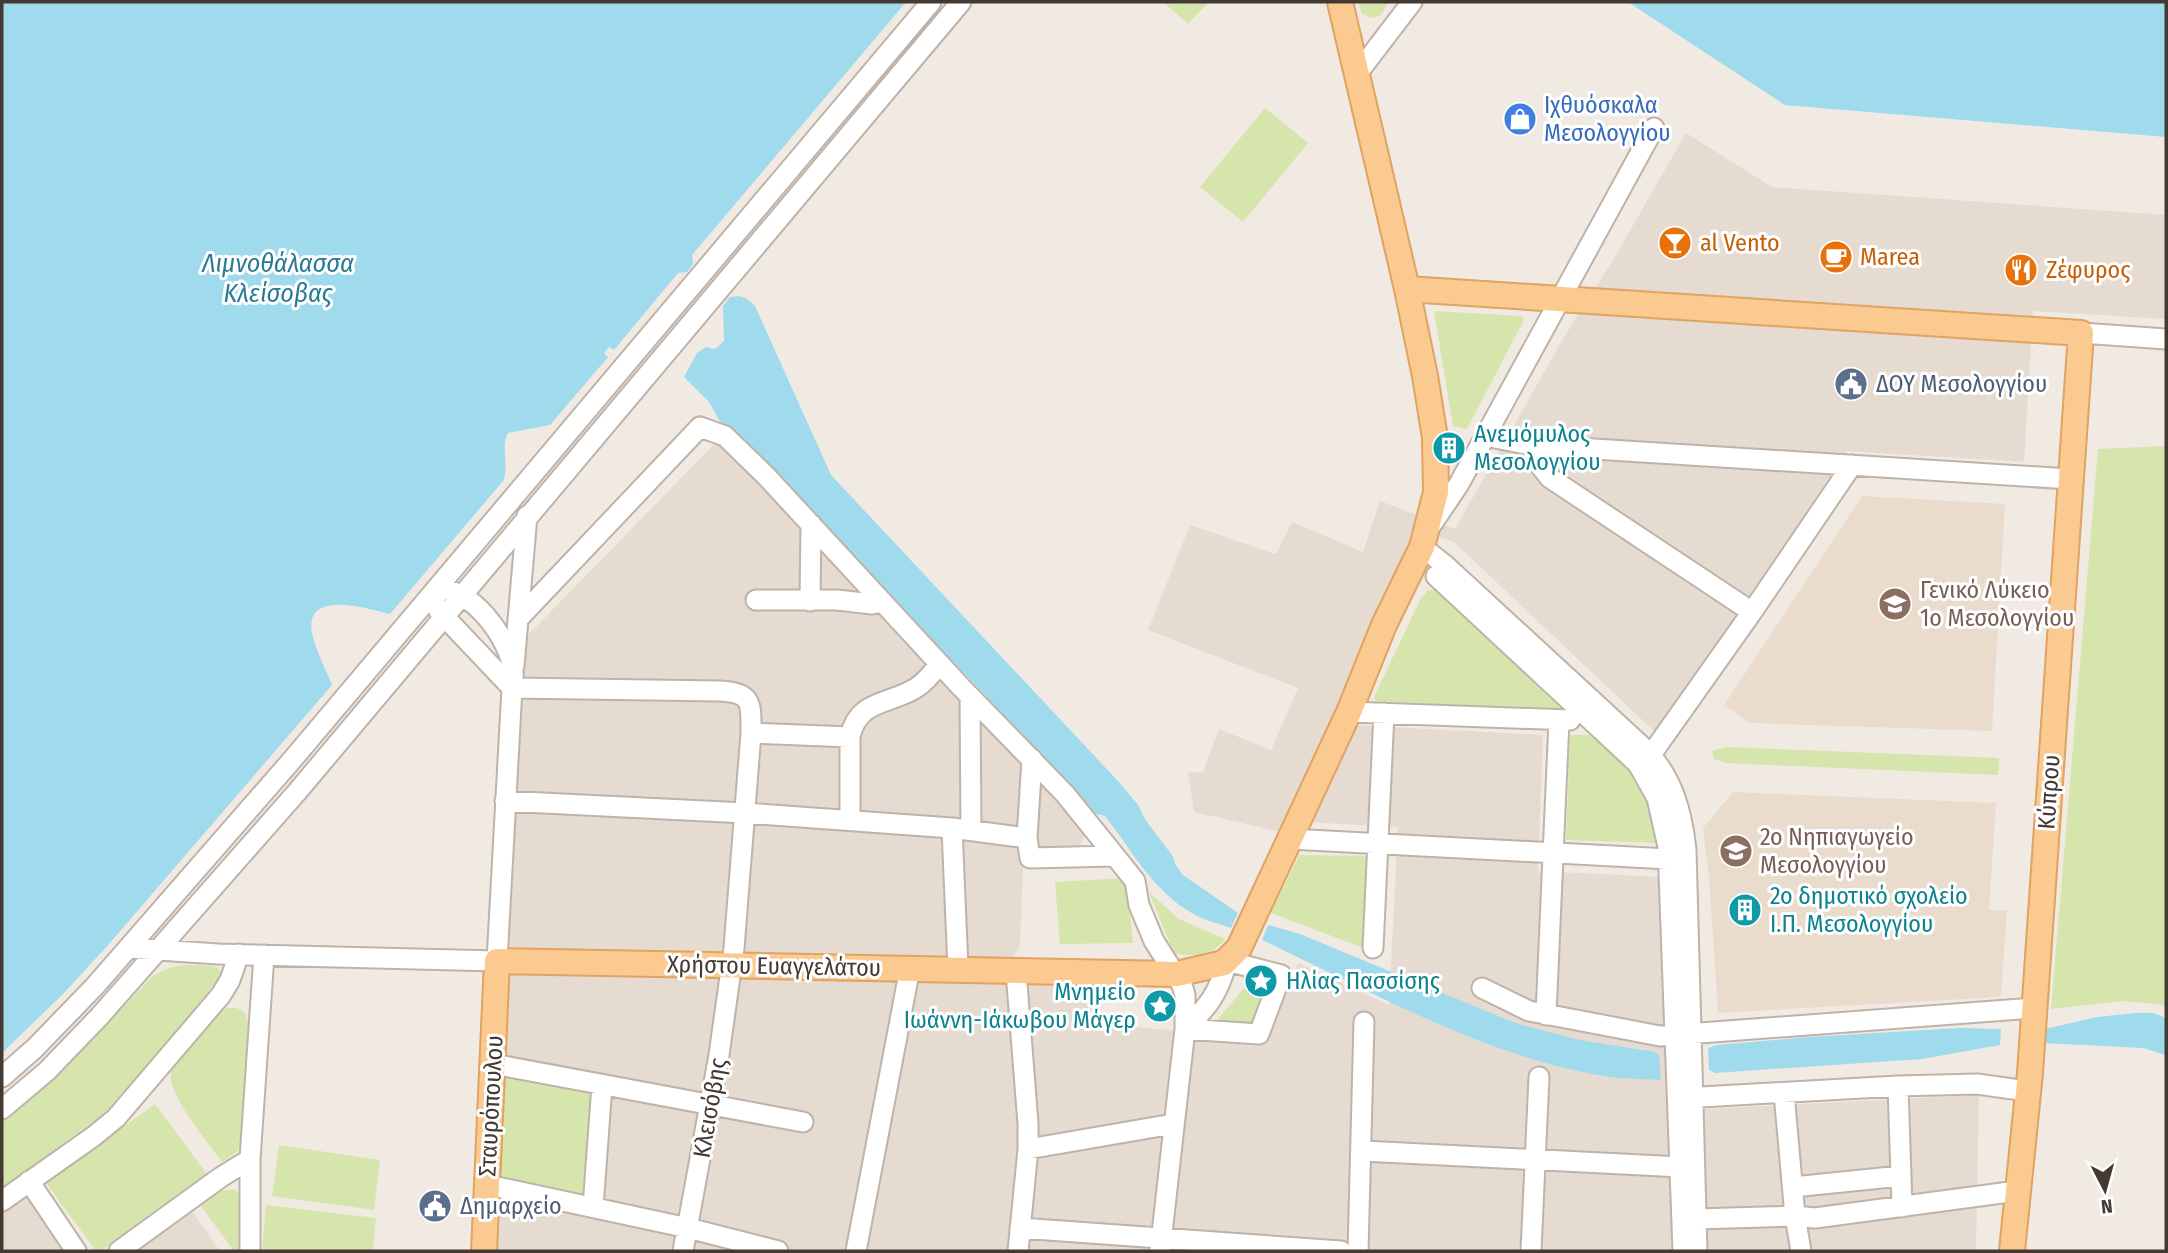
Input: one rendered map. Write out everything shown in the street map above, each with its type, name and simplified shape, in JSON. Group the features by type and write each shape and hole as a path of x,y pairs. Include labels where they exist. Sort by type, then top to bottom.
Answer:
{"main road":[{"path":"1233,954 1258,909 1349,712 1384,625 1422,546 1436,492 1437,459 1425,376 1340,2"},
{"path":"1407,289 2081,333"},
{"name":"Κύπρου","path":"2012,1251 2034,1008 2081,333"},
{"name":"Χρήστου Ευαγγελάτου","path":"497,961 1177,974 1213,967 1233,954"},
{"name":"Σταυρόπουλου","path":"484,1251 497,961"}],"street":[{"path":"2,1077 52,1031 129,948 351,692 931,2"},
{"path":"2,1109 73,1045 297,792 961,2"},
{"path":"1357,74 1412,2"},
{"path":"1422,546 1459,484 1654,128"},
{"path":"2081,333 2166,339"},
{"path":"518,619 700,428 726,436 1065,794 1135,881 1139,905 1154,941 1177,974 1185,995 1185,1029 1160,1245"},
{"path":"1485,436 1531,445 2070,479"},
{"path":"1531,445 1538,463 1558,484 1752,612"},
{"path":"1646,762 1852,465"},
{"path":"129,948 264,955 497,961 513,679 527,516"},
{"path":"810,601 811,524"},
{"path":"1422,546 1433,572 1592,720 1669,781 1684,825 1687,861 1683,1035"},
{"path":"1422,546 1445,565 1646,762 1662,813 1669,859 1686,1098 1705,1251"},
{"path":"435,590 448,589 461,594 492,623 505,647 513,679"},
{"path":"435,590 436,606 443,617 513,679"},
{"path":"756,600 837,600 872,604 882,602"},
{"path":"850,820 850,737 853,724 860,713 877,703 917,687 940,665"},
{"name":"Κλεισόβης","path":"513,679 733,692 748,699 751,708 732,965 683,1251"},
{"path":"958,970 961,829 970,696"},
{"path":"1349,712 1592,720"},
{"path":"1373,948 1384,713"},
{"path":"1546,1015 1559,720"},
{"path":"751,733 850,737"},
{"path":"1032,759 1027,838 1030,858 1115,856"},
{"path":"505,801 850,820 961,829 1027,838"},
{"path":"1290,839 1669,859"},
{"path":"2,1201 94,1136 130,1103 221,995 239,954"},
{"path":"1233,954 1281,975 1259,1034 1185,1029 1208,1006 1233,954"},
{"path":"250,1251 250,1158 264,955"},
{"path":"856,1251 910,968"},
{"path":"1016,971 1028,1124 1018,1251"},
{"path":"1482,988 1529,1011 1644,1035 1683,1035 2034,1008"},
{"path":"1358,1251 1363,1151 1364,1022"},
{"path":"493,1064 803,1122"},
{"path":"1531,1251 1539,1077"},
{"path":"1686,1098 1977,1084 2027,1091"},
{"path":"593,1208 603,1085"},
{"path":"1898,1086 1902,1207"},
{"path":"1784,1093 1795,1216 1801,1251"},
{"path":"1683,1251 1681,1167 1686,1098"},
{"path":"1028,1149 1173,1124"},
{"path":"1363,1151 1681,1167"},
{"path":"119,1251 250,1158"},
{"path":"1793,1187 1901,1176"},
{"path":"29,1181 76,1251"},
{"path":"488,1185 688,1228 778,1251"},
{"path":"1701,1219 1795,1216 1812,1219 2017,1191"},
{"path":"1697,1251 1701,1219"},
{"path":"1020,1228 1160,1245 1341,1251"}],"shaded area":[{"path":"1686,133 1772,187 2166,215 2166,319 2033,311 2024,462 1847,451 1656,733 1453,541 1415,531 1394,586 1330,724 1543,735 1538,871 1661,877 1666,1111 1979,1095 1976,1251 492,1251 526,637 726,432 992,708 1094,808 1080,847 1024,847 1020,945 1012,959 1099,980 1097,1024 1263,1038 1298,963 1389,1005 1398,827 1284,821 1281,832 1194,812 1188,773 1203,772 1219,729 1271,750 1298,688 1148,630 1190,525 1276,554 1292,522 1363,552 1380,501 1455,529 1564,337 1612,262"},
{"name":"Γενικό Λύκειο 1ο Μεσολογγίου","path":"1862,496 2005,504 1992,731 1750,723 1724,705"},
{"path":"1733,792 1996,803 1989,910 2007,910 2001,997 1718,1013 1703,828"},
{"path":"25,1194 66,1251 2,1251 2,1211"},
{"path":"192,1211 220,1251 133,1251"}],"green space":[{"path":"1163,2 1209,2 1188,24"},
{"path":"1358,2 1389,2 1380,16 1371,18 1362,14"},
{"path":"1265,108 1308,143 1243,222 1200,187"},
{"path":"1434,311 1522,316 1524,320 1467,429 1453,426"},
{"path":"2166,446 2166,1005 2123,1001 2051,1009 2098,449"},
{"path":"1439,588 1568,708 1564,710 1376,701 1374,697 1420,600 1427,591"},
{"path":"1570,735 1598,735 1631,771 1648,794 1659,843 1566,840"},
{"path":"1726,747 1999,758 1998,775 1726,763 1714,759 1712,751"},
{"path":"1299,855 1372,856 1366,949 1271,913"},
{"path":"1127,878 1133,943 1060,944 1055,882"},
{"path":"1149,892 1179,919 1225,939 1215,949 1202,954 1174,953"},
{"path":"174,967 217,967 222,974 110,1107 2,1188 2,1121 70,1063 153,976"},
{"path":"1257,973 1272,978 1251,1027 1213,1025"},
{"path":"225,1008 237,1008 244,1012 250,1026 244,1146 222,1162 181,1105 171,1081 171,1072 193,1042"},
{"path":"493,1064 602,1085 593,1207 488,1185"},
{"path":"155,1104 207,1174 101,1251 96,1251 46,1183"},
{"path":"279,1145 380,1160 374,1210 272,1196"},
{"path":"234,1189 241,1196 240,1251 234,1251 200,1205 219,1191"},
{"path":"266,1205 376,1218 373,1251 262,1251"}],"water":[{"name":"Λιμνοθάλασσα Κλείσοβας","path":"2,2 906,2 692,255 693,264 687,272 678,273 614,350 609,347 604,353 608,357 550,425 508,433 503,481 390,614 340,605 318,610 312,619 312,633 332,685 109,944 64,993 2,1053"},
{"path":"1628,2 2166,2 2166,137 1785,105"},
{"path":"739,296 755,306 831,475 1118,781 1139,806 1146,822 1137,823 1130,811 1103,816 1088,809 973,682 817,526 723,427 709,402 684,377 697,353 706,347 715,349 724,341 723,306 730,297"},
{"path":"1126,815 1134,834 1147,826 1183,875 1238,913 1231,928 1190,912 1153,880 1123,840 1128,837 1126,825 1117,827 1113,819"},
{"path":"1268,925 1300,934 1515,1023 1579,1040 1655,1052 1659,1055 1661,1080 1618,1078 1572,1070 1481,1041 1391,1003 1262,940"},
{"path":"2153,1013 2166,1018 2166,1055 2143,1048 2044,1043 2045,1029 2097,1017"},
{"path":"1960,1028 2001,1029 2000,1045 1922,1059 1715,1073 1709,1070 1708,1048 1717,1045"}],"waterway":[{"path":"1097,781 1160,864"}],"place":[{"name":"Ιχθυόσκαλα Μεσολογγίου","path":"1520,119"},
{"name":"al Vento","path":"1675,243"},
{"name":"Marea","path":"1836,257"},
{"name":"Ζέφυρος","path":"2021,270"},
{"name":"ΔΟΥ Μεσολογγίου","path":"1851,384"},
{"name":"Ανεμόμυλος Μεσολογγίου","path":"1449,448"},
{"name":"Γενικό Λύκειο 1ο Μεσολογγίου","path":"1895,604"},
{"name":"2ο Νηπιαγωγείο Μεσολογγίου","path":"1736,851"},
{"name":"2ο δημοτικό σχολείο Ι.Π. Μεσολογγίου","path":"1745,910"},
{"name":"Ηλίας Πασσίσης","path":"1261,981"},
{"name":"Μνημείο Ιωάννη-Ιάκωβου Μάγερ","path":"1160,1006"},
{"name":"Δημαρχείο","path":"435,1206"}]}
